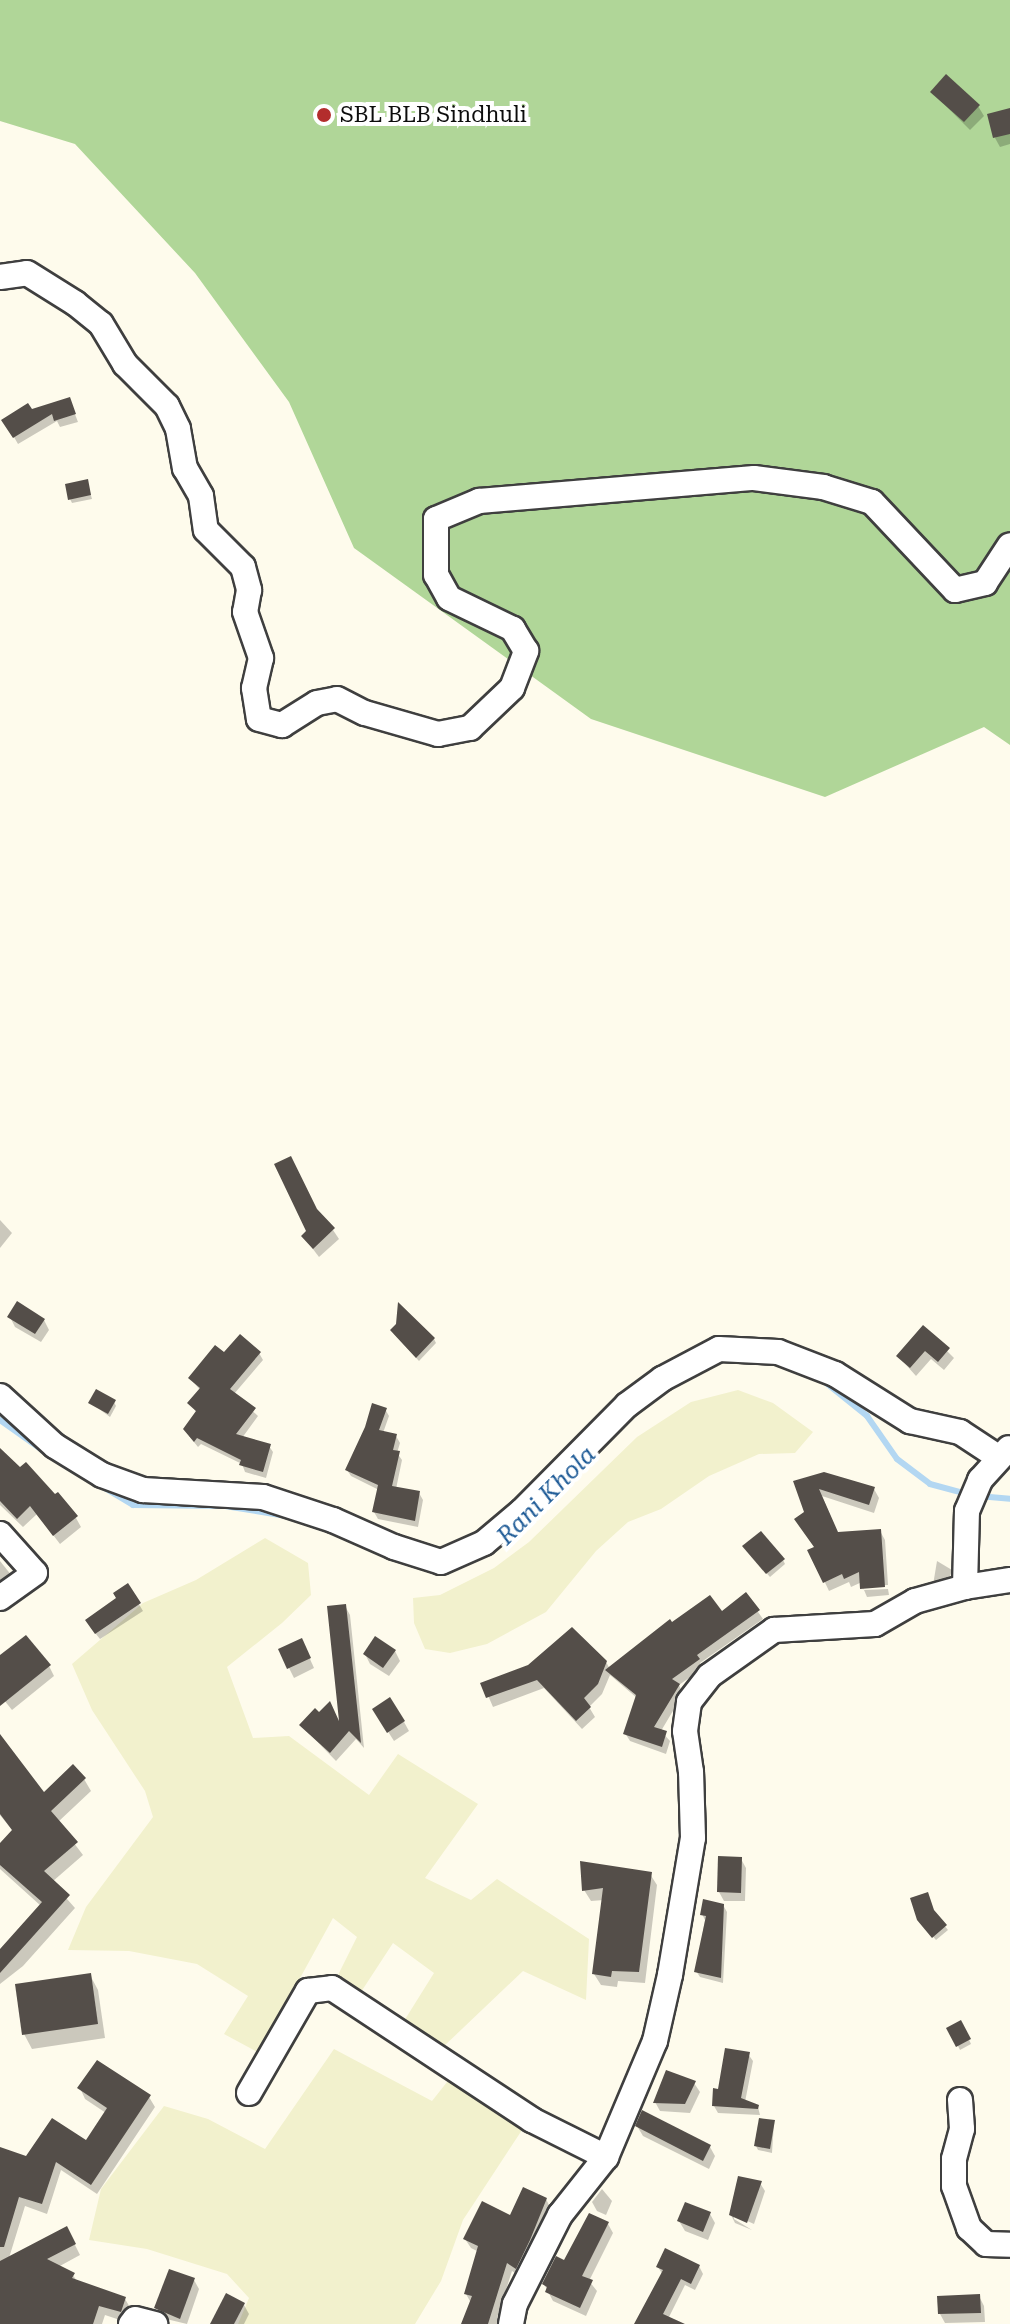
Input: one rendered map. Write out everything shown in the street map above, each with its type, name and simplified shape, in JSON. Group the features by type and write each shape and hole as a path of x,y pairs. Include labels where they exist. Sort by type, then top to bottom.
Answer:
{"street":[{"path":"0,277 27,273 75,303 101,324 125,364 167,406 178,429 185,468 201,496 206,530 243,567 249,590 245,612 261,658 254,688 259,719 282,725 317,703 337,699 365,713 438,734 470,728 512,688 526,651 513,629 449,598 436,575 436,519 479,501 754,478 823,487 872,502 955,590 985,583 1010,545"},
{"path":"0,1396 55,1446 102,1475 143,1490 263,1497 441,1562 484,1543 522,1511 627,1405 662,1379 719,1349 778,1352 835,1374 910,1421 960,1432 1004,1452 980,1480 967,1511 965,1587"},
{"path":"0,1534 35,1573 0,1598"},
{"path":"511,2324 515,2304 560,2215 606,2157 655,2041 670,1975 693,1838 691,1772 685,1731 689,1702 709,1676 774,1630 793,1626 875,1624 915,1601 965,1587 1010,1580"},
{"path":"249,2093 308,1991 332,1988 532,2120 606,2157"},
{"path":"960,2100 962,2129 954,2159 954,2186 969,2228 986,2244 1010,2245"},
{"path":"131,2324 135,2319 155,2324"}],"green space":[{"path":"0,0 1010,0 1010,745 984,727 825,797 591,719 354,548 289,402 195,273 75,144 0,121"},
{"path":"738,1390 773,1403 813,1432 795,1453 759,1454 709,1476 661,1509 628,1522 596,1551 546,1612 487,1644 450,1653 425,1649 414,1623 413,1598 440,1595 494,1568 529,1542 637,1437 691,1402"},
{"path":"265,1538 308,1563 311,1595 227,1667 253,1738 289,1736 369,1795 398,1754 478,1804 425,1878 471,1900 497,1879 589,1939 586,2000 523,1971 442,2048 404,2021 434,1973 393,1943 361,1992 335,1981 357,1937 333,1918 259,2053 224,2034 248,1996 197,1964 129,1951 68,1950 86,1907 153,1817 145,1791 92,1710 72,1664 143,1603 196,1580"},
{"path":"334,2049 432,2101 451,2077 522,2130 463,2220 441,2281 415,2324 238,2324 249,2298 227,2274 147,2249 89,2240 101,2189 164,2106 208,2119 265,2149"}],"building":[{"path":"946,74 980,105 964,122 930,92"},
{"path":"1010,108 1010,134 993,138 987,114"},
{"path":"70,397 76,414 54,421 52,414 13,438 1,420 28,403 32,409"},
{"path":"88,479 91,495 68,500 65,484"},
{"path":"291,1156 317,1209 335,1228 313,1249 301,1236 306,1231 274,1164"},
{"path":"17,1301 45,1319 35,1334 7,1317"},
{"path":"398,1302 435,1338 416,1358 390,1330 396,1324"},
{"path":"923,1325 950,1348 938,1362 925,1351 910,1368 896,1356"},
{"path":"240,1334 261,1352 230,1389 256,1408 236,1434 271,1444 263,1472 239,1465 241,1460 197,1438 194,1442 183,1429 196,1411 187,1403 200,1388 188,1378 215,1345 224,1352"},
{"path":"96,1389 116,1400 108,1414 88,1403"},
{"path":"372,1403 387,1408 379,1430 397,1434 393,1450 400,1451 392,1486 420,1491 415,1521 372,1512 378,1485 345,1470 365,1427"},
{"path":"0,1448 20,1467 26,1462 78,1516 53,1536 30,1506 17,1519 0,1501"},
{"path":"824,1472 875,1487 869,1505 819,1489 838,1532 881,1529 885,1587 860,1589 859,1572 844,1579 842,1574 823,1583 807,1550 814,1547 794,1519 804,1512 793,1481"},
{"path":"761,1531 785,1559 766,1574 742,1546"},
{"path":"128,1583 141,1603 95,1634 85,1620 116,1598 113,1593"},
{"path":"746,1592 760,1610 697,1655 700,1659 672,1679 680,1684 654,1727 667,1731 662,1747 623,1734 636,1695 605,1670 670,1619 672,1622 710,1595 722,1611"},
{"path":"346,1604 361,1743 349,1731 330,1753 299,1725 315,1708 319,1712 330,1701 339,1721 327,1606"},
{"path":"572,1627 607,1661 598,1684 584,1698 591,1707 576,1721 537,1680 486,1698 480,1683 528,1665"},
{"path":"26,1635 51,1665 0,1706 0,1655"},
{"path":"375,1636 396,1650 383,1668 363,1654"},
{"path":"302,1638 311,1658 287,1669 278,1649"},
{"path":"390,1697 405,1721 387,1733 372,1709"},
{"path":"0,1734 44,1792 73,1764 86,1778 51,1811 78,1842 44,1871 70,1895 0,1973 0,1949 42,1902 0,1865 0,1843 12,1830 0,1814"},
{"path":"718,1856 742,1857 741,1893 717,1892"},
{"path":"580,1861 652,1872 639,1972 612,1971 611,1977 592,1974 603,1888 582,1891"},
{"path":"928,1892 934,1910 947,1925 932,1938 917,1920 910,1898"},
{"path":"703,1899 724,1904 721,1978 694,1972 706,1916 700,1915"},
{"path":"91,1973 98,2024 22,2035 15,1984"},
{"path":"961,2020 971,2039 956,2047 946,2028"},
{"path":"725,2048 750,2052 741,2098 759,2105 758,2109 712,2106 713,2088 718,2089"},
{"path":"97,2060 151,2095 91,2185 56,2162 42,2204 19,2197 4,2247 0,2247 0,2147 26,2156 52,2118 86,2140 107,2108 77,2088"},
{"path":"666,2070 696,2081 685,2104 653,2103"},
{"path":"642,2110 711,2145 703,2161 635,2126"},
{"path":"759,2118 775,2120 770,2149 754,2146"},
{"path":"738,2176 762,2181 747,2223 729,2215"},
{"path":"523,2187 547,2198 530,2240 516,2269 507,2263 488,2324 461,2324 472,2296 464,2294 478,2246 463,2239 482,2201 510,2215"},
{"path":"685,2202 711,2212 703,2232 677,2221"},
{"path":"589,2213 609,2222 582,2276 593,2280 580,2308 545,2292 547,2287 542,2284 556,2256 564,2260"},
{"path":"67,2226 76,2244 47,2259 75,2273 72,2278 126,2297 121,2312 99,2306 93,2324 0,2324 0,2261"},
{"path":"665,2248 700,2265 691,2284 681,2279 663,2314 685,2324 634,2324 663,2270 656,2267"},
{"path":"169,2269 195,2278 180,2319 154,2308"},
{"path":"226,2293 245,2303 234,2324 210,2324"},
{"path":"980,2294 981,2313 938,2314 937,2296"}],"waterway":[{"name":"Rani Khola","path":"826,1383 867,1416 897,1459 930,1484 967,1494"},
{"name":"Rani Khola","path":"0,1420 52,1457"},
{"name":"Rani Khola","path":"103,1487 133,1505 225,1506 286,1516"},
{"name":"Rani Khola","path":"978,1496 1010,1499"},
{"name":"Rani Khola","path":"473,1560 495,1549"}],"place":[{"name":"SBL BLB Sindhuli","path":"324,115"}]}
